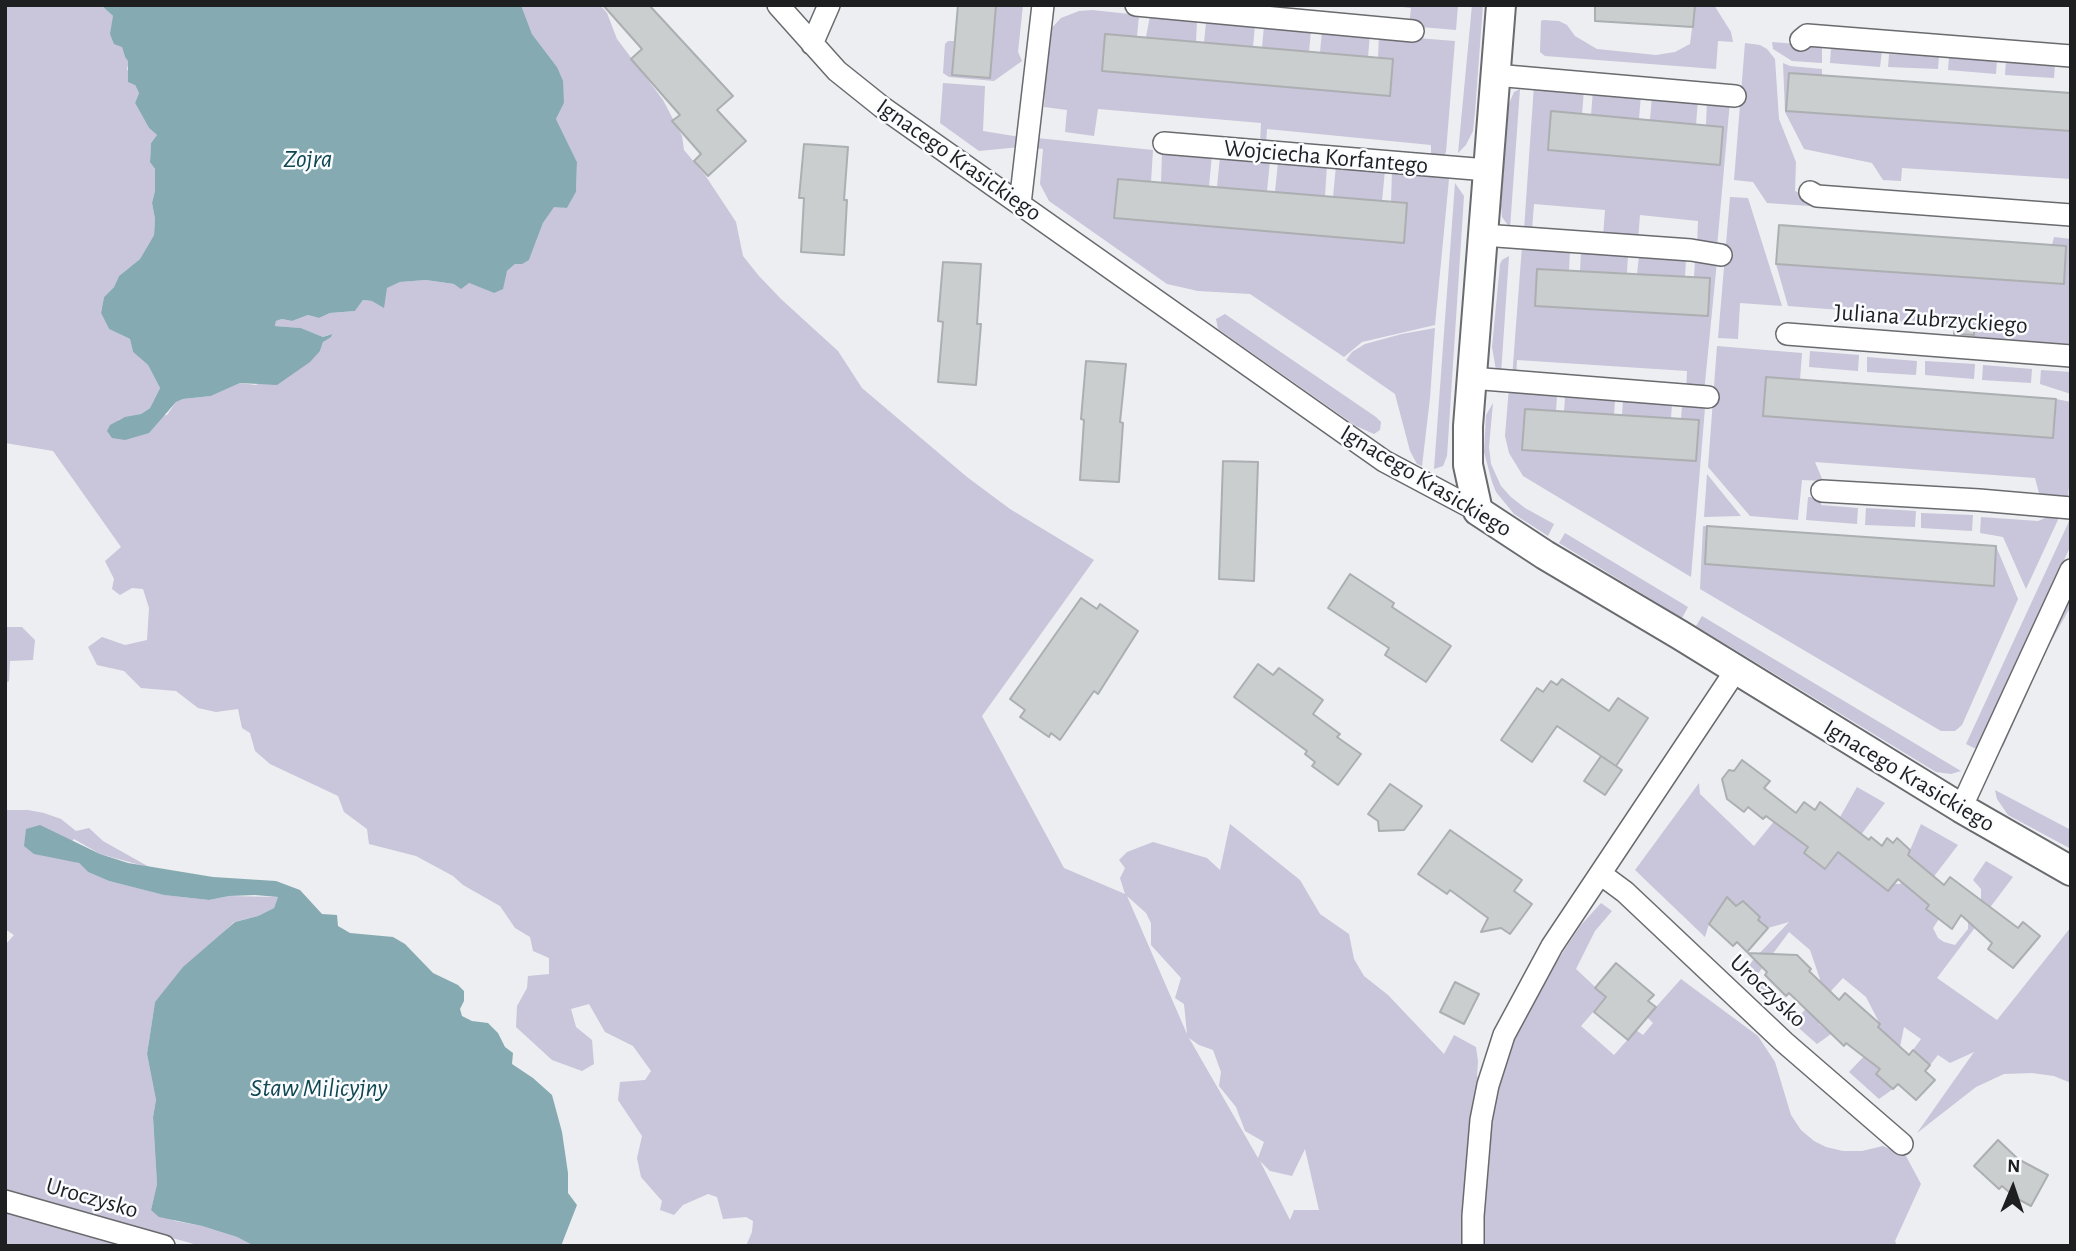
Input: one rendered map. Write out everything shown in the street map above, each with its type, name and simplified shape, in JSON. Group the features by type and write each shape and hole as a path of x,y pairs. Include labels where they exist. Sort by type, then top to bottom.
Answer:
{"street":[{"name":"Ignacego Krasickiego","path":"778,5 837,71 882,107 1384,461 1478,511 1545,555 1961,808 2071,871"},
{"path":"813,44 829,5"},
{"path":"1020,204 1043,5"},
{"path":"1136,5 1413,31"},
{"path":"1478,511 1468,465 1468,426 1501,5"},
{"path":"1801,40 1807,35 2071,56"},
{"path":"1495,75 1735,96"},
{"name":"Wojciecha Korfantego","path":"1164,143 1487,170"},
{"path":"1810,192 1817,196 2071,215"},
{"path":"1483,235 1691,250 1721,255"},
{"name":"Juliana Zubrzyckiego","path":"1787,334 2071,356"},
{"path":"1472,379 1709,397"},
{"path":"1822,491 2071,508"},
{"path":"1961,808 2071,570"},
{"path":"1473,1246 1481,1120 1503,1035 1552,947 1736,670"},
{"name":"Uroczysko","path":"1602,875 1625,892 1784,1042 1902,1144"},
{"name":"Uroczysko","path":"5,1201 164,1246"}],"shaded area":[{"path":"5,5 101,5 113,16 125,57 129,61 127,69 139,93 135,103 149,128 157,135 151,143 150,161 155,169 152,203 154,235 140,259 119,276 114,287 104,297 101,313 109,329 130,339 133,352 148,365 160,388 150,408 141,414 117,420 167,415 176,402 183,399 211,396 240,383 256,385 320,351 323,342 331,334 323,337 301,328 275,326 276,321 292,321 308,315 319,318 330,313 355,311 363,300 372,301 386,288 400,282 426,280 469,283 494,293 507,271 515,264 529,260 543,223 554,206 567,208 576,192 577,162 556,119 564,103 557,67 532,34 521,5 600,5 607,13 617,39 663,100 682,136 684,150 705,175 736,222 743,256 759,276 838,351 862,388 967,477 1010,509 1094,560 982,716 1064,868 1125,894 1120,878 1125,868 1119,860 1127,852 1153,842 1207,858 1220,870 1230,824 1300,880 1320,914 1349,934 1354,959 1364,976 1388,995 1444,1054 1454,1035 1476,1047 1477,1076 1488,1085 1534,996 1581,925 1601,903 1612,911 1595,931 1576,969 1606,997 1581,1026 1614,1055 1636,1030 1643,1035 1653,1023 1647,1017 1681,979 1758,1036 1775,1062 1791,1115 1801,1130 1814,1141 1843,1151 1862,1151 1883,1146 1906,1156 1921,1184 1895,1241 1897,1246 746,1246 753,1221 746,1217 723,1219 717,1197 708,1194 683,1205 674,1215 660,1210 662,1201 641,1177 637,1158 642,1136 618,1100 620,1082 645,1080 651,1071 633,1046 605,1032 589,1004 571,1009 576,1027 592,1040 594,1064 582,1071 552,1060 516,1027 517,1006 527,988 528,976 549,974 549,958 533,951 530,937 515,928 500,906 416,856 369,844 367,829 344,812 338,796 270,764 255,751 250,733 242,728 238,709 216,712 198,708 176,691 141,688 124,671 97,665 88,647 102,637 125,645 147,640 149,608 143,589 132,588 120,595 112,589 114,579 105,561 121,547 53,451 5,443","holes":["1127,896 1146,913 1151,923 1151,945 1181,978 1175,998 1184,1004 1187,1034","1189,1038 1213,1050 1221,1072 1219,1086 1236,1107 1245,1131 1264,1142 1258,1158","1305,1149 1319,1210 1294,1210 1290,1220 1260,1161 1270,1171 1292,1176"]},
{"path":"996,5 1023,5 1018,52 1022,61 994,81 949,77 943,73 945,44 954,41 952,75 990,78"},
{"path":"1386,5 1458,5 1456,30 1409,26 1411,8"},
{"path":"1472,5 1483,5 1475,112 1473,131 1466,145 1458,153"},
{"path":"1695,5 1714,5 1731,32 1733,42 1718,41 1716,69 1545,56 1540,52 1543,20 1559,21 1567,25 1575,36 1597,49 1656,55 1675,52 1690,44"},
{"path":"1079,11 1139,15 1137,37 1105,34 1102,71 1393,59 1378,58 1379,35 1455,41 1446,152 1443,158 1431,159 1431,145 1267,129 1266,145 1260,144 1261,123 1098,109 1094,136 1065,132 1067,110 1044,107 1049,31 1061,18"},
{"path":"1150,16 1197,21 1196,42 1146,37"},
{"path":"1206,22 1255,25 1253,47 1204,43"},
{"path":"1264,26 1311,30 1309,52 1262,47"},
{"path":"1322,31 1370,34 1368,57 1320,52"},
{"path":"1772,42 1822,46 1822,63 1792,61 1773,49"},
{"path":"1745,43 1760,45 1775,59 1779,119 1796,162 1795,191 1810,197 1810,206 1767,203 1753,182 1734,180"},
{"path":"1831,48 1882,51 1880,67 1830,63"},
{"path":"1889,54 1939,56 1938,69 1888,67"},
{"path":"1949,57 1997,60 1996,74 1948,70"},
{"path":"2006,61 2055,64 2054,78 2005,75"},
{"path":"1783,63 1822,69 1822,76 1787,111 2071,131 2071,179 1902,168 1901,181 1883,180 1872,163 1804,149 1785,112"},
{"path":"943,83 985,86 983,131 1020,137 1020,147 979,151 940,123"},
{"path":"1534,85 1584,89 1582,115 1551,112 1548,150 1719,165 1723,127 1706,125 1707,100 1730,101 1717,247 1697,246 1698,221 1640,215 1638,240 1603,237 1605,210 1534,204 1532,230 1524,230"},
{"path":"1520,89 1510,228 1502,217 1501,206 1508,106 1514,92"},
{"path":"1593,90 1641,95 1639,119 1591,115"},
{"path":"1652,95 1698,99 1696,125 1650,120"},
{"path":"1037,138 1153,150 1151,182 1118,179 1115,218 1403,243 1407,203 1391,202 1392,171 1446,177 1449,179 1435,325 1362,342 1344,357 1250,294 1198,291 1167,284 1049,201 1040,184 1043,149 1035,148"},
{"path":"1162,152 1212,155 1209,186 1161,183"},
{"path":"1220,156 1270,161 1267,191 1217,187"},
{"path":"1278,162 1327,165 1325,196 1275,192"},
{"path":"1336,166 1385,170 1382,201 1333,197"},
{"path":"1455,183 1464,196 1447,456 1443,466 1434,469"},
{"path":"1730,197 1748,198 1782,306 1740,303 1738,339 1718,338"},
{"path":"2054,237 2071,239 2071,348 1973,347 1974,327 1867,323 1867,312 1788,306 1776,264 2064,284 2066,246 2052,245"},
{"path":"1522,246 1570,250 1569,270 1537,269 1535,306 1707,316 1710,278 1694,277 1695,260 1717,261 1704,393 1686,392 1687,371 1517,360 1516,379 1512,378"},
{"path":"1581,251 1628,255 1627,273 1580,271"},
{"path":"1509,256 1501,374 1496,370 1492,347 1500,264"},
{"path":"1639,256 1686,259 1685,277 1637,274"},
{"path":"1225,314 1376,417 1381,422 1380,430 1374,434 1356,426 1218,329 1216,319"},
{"path":"1435,328 1422,466 1417,464 1410,451 1395,394 1346,360 1352,352 1365,344"},
{"path":"1717,346 1802,353 1800,380 1764,416 2053,438 2056,399 2071,402 2071,469 2068,496 2040,497 2035,478 1815,462 1823,481 1802,480 1798,520 1750,516 1708,467"},
{"path":"1810,351 1859,355 1858,371 1809,367"},
{"path":"1867,357 1917,361 1916,375 1867,372"},
{"path":"1925,361 1975,364 1974,379 1925,375"},
{"path":"1983,365 2032,369 2031,383 1982,380"},
{"path":"2041,370 2071,372 2071,394 2040,384"},
{"path":"1509,387 1554,392 1557,396 1556,411 1525,410 1522,450 1696,461 1699,420 1681,419 1682,406 1705,408 1691,577 1523,476 1509,453 1505,436"},
{"path":"1565,397 1615,400 1614,415 1564,412"},
{"path":"1623,400 1672,404 1671,418 1622,415"},
{"path":"1493,403 1489,447 1491,464 1501,486 1511,497 1554,524 1548,536 1514,514 1496,492 1484,452 1486,415"},
{"path":"1707,474 1741,516 1704,517"},
{"path":"1808,497 1822,498 1821,505 1858,508 1857,524 1806,520"},
{"path":"1866,508 1916,511 1915,527 1865,525"},
{"path":"2062,511 2026,589 2003,537 1980,533 1981,517 2038,521"},
{"path":"1921,513 1973,515 1972,531 1921,528"},
{"path":"2071,517 2071,545 1977,748 1974,748 1966,744"},
{"path":"1703,526 1707,526 1705,564 1934,582 1993,586 1996,546 2018,599 1962,725 1955,731 1941,731 1700,589"},
{"path":"1565,533 1688,607 1682,618 1559,543"},
{"path":"2071,597 2071,606 2048,647 2003,747 1999,746"},
{"path":"1702,616 1961,771 1951,774 1936,772 1696,626"},
{"path":"5,627 22,627 35,640 33,660 10,661 9,681 5,684"},
{"path":"1699,783 1700,794 1754,846 1784,809 1795,837 1808,847 1805,854 1826,869 1838,853 1836,846 1848,824 1840,817 1857,787 1885,803 1848,852 1863,872 1888,891 1894,884 1900,884 1907,875 1914,860 1908,855 1921,824 1958,845 1919,896 1929,905 1926,910 1939,919 1933,928 1938,938 1944,942 1955,945 1968,929 1968,922 1981,903 1981,889 1973,880 1986,861 2013,877 1937,978 1997,1020 2071,927 2071,1083 2054,1076 2032,1073 2004,1074 1976,1087 1917,1133 1974,1052 1950,1063 1938,1055 1930,1065 1913,1050 1921,1039 1904,1027 1900,1047 1876,1073 1893,1089 1879,1099 1849,1072 1869,1051 1880,1024 1866,997 1843,978 1830,992 1819,1024 1831,1034 1817,1044 1793,1023 1812,1002 1820,979 1810,950 1789,932 1757,975 1781,1012 1741,973 1789,922 1768,928 1743,901 1736,906 1726,900 1709,924 1705,937 1635,870"},
{"path":"1995,790 2071,830 2071,849 2008,815 1997,799"},
{"path":"7,810 44,813 61,819 76,831 89,828 103,841 151,868 100,854 74,839 58,857 79,863 88,872 109,881 165,895 209,900 229,896 278,897 274,908 258,916 234,922 155,1002 147,1054 156,1100 153,1117 157,1184 151,1210 175,1221 237,1237 254,1246 201,1246 5,1191 5,945 14,935 5,929"},
{"path":"5,1210 127,1246 5,1246"}],"water":[{"name":"Zojra","path":"101,5 521,5 532,34 557,67 563,81 564,103 556,119 577,162 576,192 567,208 554,207 543,223 529,260 515,264 507,271 503,289 494,293 469,283 461,289 454,284 426,280 400,282 387,288 384,308 372,301 363,300 355,311 330,313 319,318 308,315 292,321 276,321 275,326 301,328 323,337 332,334 323,342 320,351 310,362 277,385 240,383 211,396 183,399 176,402 149,433 125,440 112,438 107,431 110,425 150,408 160,388 148,365 133,352 130,339 109,329 101,313 104,297 114,287 119,276 140,259 154,235 152,203 155,169 150,162 151,143 157,135 149,128 135,103 139,93 135,85 128,82 128,61 122,47 114,44 110,34 113,16"},
{"name":"Staw Milicyjny","path":"40,825 100,854 128,863 213,877 276,881 300,890 322,914 337,915 338,926 350,933 393,937 405,944 433,973 458,985 464,991 464,1001 460,1009 462,1016 472,1021 488,1023 498,1033 505,1047 513,1053 512,1064 552,1095 562,1132 568,1193 577,1205 561,1246 254,1246 237,1237 202,1226 159,1217 151,1210 157,1184 153,1117 156,1100 147,1054 155,1002 183,967 235,922 258,916 274,908 278,897 229,896 209,900 164,895 109,881 88,872 79,863 34,854 24,846 26,829"}],"building":[{"path":"603,5 649,5 733,96 717,110 746,141 708,176 694,161 701,154 672,121 680,115 631,59 642,49"},
{"path":"958,5 996,5 990,78 952,75"},
{"path":"1595,5 1695,5 1693,27 1595,21"},
{"path":"1105,34 1393,59 1390,96 1102,71"},
{"path":"1789,73 2071,93 2071,131 1786,111"},
{"path":"1551,111 1723,127 1720,165 1548,150"},
{"path":"804,144 848,147 844,255 801,252 804,198 799,198"},
{"path":"1118,179 1407,203 1404,243 1114,218"},
{"path":"1779,225 2066,246 2064,284 1776,264"},
{"path":"943,262 981,264 977,324 981,324 976,385 938,382 943,322 938,321"},
{"path":"1537,269 1710,278 1708,316 1535,306"},
{"path":"1955,325 1974,327 1974,335 1954,334"},
{"path":"1086,361 1126,364 1120,422 1123,423 1119,482 1080,480"},
{"path":"1766,377 2056,399 2053,438 1763,416"},
{"path":"1525,409 1699,420 1696,461 1522,450"},
{"path":"1223,461 1258,462 1254,581 1219,579"},
{"path":"1707,526 1996,546 1994,586 1705,564"},
{"path":"1350,574 1394,603 1392,607 1451,646 1426,682 1385,655 1389,648 1328,608"},
{"path":"1081,598 1097,609 1100,604 1138,631 1098,694 1094,691 1060,740 1051,733 1049,737 1020,717 1025,710 1010,699"},
{"path":"1258,664 1273,675 1279,668 1323,700 1313,714 1340,734 1337,737 1361,754 1338,785 1312,766 1315,762 1305,754 1307,751 1234,697"},
{"path":"1562,679 1609,711 1618,698 1648,718 1616,766 1557,726 1532,762 1501,740 1537,688 1543,692 1551,681 1557,685"},
{"path":"1601,756 1622,770 1605,795 1584,781"},
{"path":"1742,760 1770,781 1764,788 1796,813 1804,802 1815,810 1820,802 1869,840 1871,837 1882,846 1887,838 1893,843 1897,838 1910,850 1908,855 1944,885 1950,877 2018,928 2023,922 2040,936 2013,968 1988,949 1992,943 1961,915 1952,929 1926,909 1929,905 1898,879 1888,891 1838,852 1825,869 1804,853 1808,847 1766,816 1763,819 1748,807 1744,812 1727,799 1722,779 1729,770 1734,771"},
{"path":"1390,784 1422,806 1404,830 1379,831 1378,821 1368,814"},
{"path":"1450,830 1522,880 1514,891 1532,904 1510,934 1501,928 1481,932 1488,918 1450,890 1447,894 1418,874"},
{"path":"1727,897 1736,906 1743,901 1768,928 1747,952 1737,942 1733,946 1709,924"},
{"path":"1748,953 1797,955 1811,969 1809,971 1839,1000 1845,993 1909,1055 1913,1050 1930,1065 1925,1071 1935,1080 1916,1100 1898,1084 1893,1089 1876,1074 1880,1069 1846,1043 1844,1046 1789,993 1786,996"},
{"path":"1616,963 1654,995 1648,1001 1656,1007 1628,1040 1594,1012 1606,997 1595,988"},
{"path":"1455,982 1479,994 1464,1024 1440,1012"},
{"path":"1998,1140 2018,1159 2048,1175 2031,1206 2002,1186 1999,1189 1974,1166"}]}
